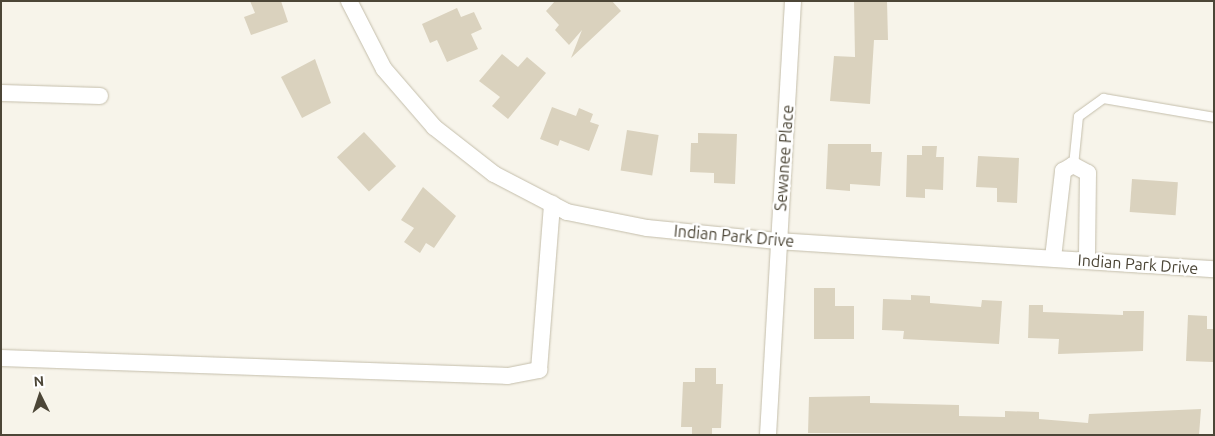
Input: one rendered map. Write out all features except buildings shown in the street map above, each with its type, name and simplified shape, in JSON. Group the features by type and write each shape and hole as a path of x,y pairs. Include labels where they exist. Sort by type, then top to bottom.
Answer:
{"street":[{"name":"Indian Park Drive","path":"349,1 384,69 434,127 494,174 567,212 647,228 778,240 1214,269"},
{"name":"Sewanee Place","path":"768,435 793,1"},
{"path":"1,92 100,96"},
{"path":"1053,258 1063,171 1073,165 1088,173 1087,260"},
{"path":"1,358 508,376 539,370 552,204"}],"lane":[{"path":"1073,165 1078,116 1103,98 1214,117"}]}
